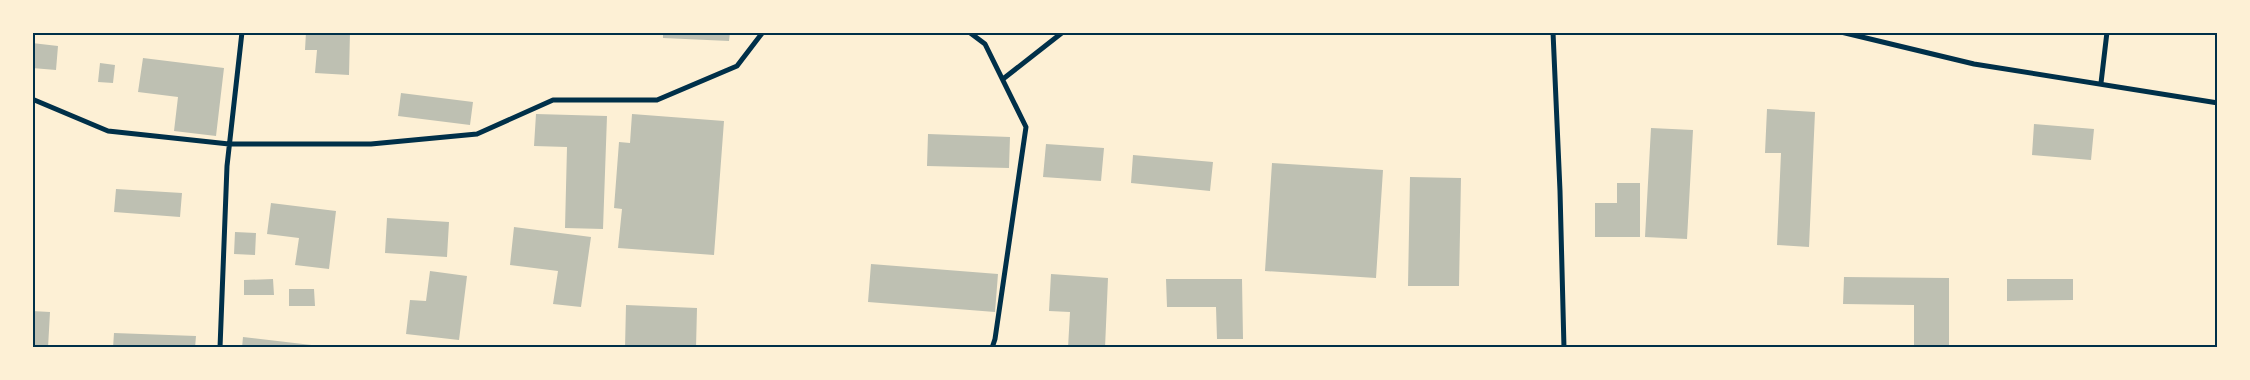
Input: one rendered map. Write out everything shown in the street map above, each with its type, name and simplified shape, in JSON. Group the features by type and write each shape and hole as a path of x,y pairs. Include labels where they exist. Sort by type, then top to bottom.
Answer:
{"street":[{"path":"220,348 227,166 242,32"},
{"path":"32,99 108,131 230,144 371,144 477,134 553,100 657,100 737,66 763,32"},
{"path":"970,32 985,44 1026,127 995,339 992,348"},
{"path":"1003,79 1063,32"},
{"path":"1552,32 1560,192 1564,348"},
{"path":"1841,32 1974,64 2218,103"},
{"path":"2101,83 2108,32"}],"building":[{"path":"306,32 350,32 349,75 315,73 317,50 305,50"},
{"path":"663,32 730,32 729,41 663,38"},
{"path":"32,43 58,46 56,70 32,68"},
{"path":"143,58 224,68 216,136 174,131 178,97 138,92"},
{"path":"100,63 115,65 113,83 98,82"},
{"path":"401,93 473,102 470,125 398,116"},
{"path":"1767,109 1815,112 1809,247 1777,245 1781,153 1765,153"},
{"path":"536,114 607,116 603,229 565,228 567,147 534,146"},
{"path":"632,114 724,121 714,255 618,248 622,209 614,208 619,142 630,143"},
{"path":"2034,124 2094,129 2091,160 2032,155"},
{"path":"1651,128 1693,130 1687,239 1645,237"},
{"path":"928,134 1010,137 1009,168 927,166"},
{"path":"1046,144 1104,148 1101,181 1043,177"},
{"path":"1133,155 1213,162 1210,191 1131,183"},
{"path":"1272,163 1383,170 1376,278 1265,271"},
{"path":"1410,177 1461,178 1459,286 1408,286"},
{"path":"1617,183 1640,183 1640,237 1595,237 1595,203 1617,203"},
{"path":"116,189 182,193 180,217 114,212"},
{"path":"271,203 336,211 329,269 295,265 299,238 267,234"},
{"path":"387,218 449,222 447,257 385,253"},
{"path":"514,227 591,237 581,307 553,304 558,271 510,265"},
{"path":"235,232 256,233 255,255 234,254"},
{"path":"871,264 998,274 995,312 868,302"},
{"path":"430,271 467,276 459,340 406,334 410,300 426,301"},
{"path":"1051,274 1108,278 1105,348 1068,348 1070,312 1049,311"},
{"path":"1844,277 1949,278 1949,348 1914,348 1914,305 1843,304"},
{"path":"273,279 274,295 244,295 244,280"},
{"path":"1166,279 1242,279 1243,339 1217,339 1216,307 1167,307"},
{"path":"2007,279 2073,279 2073,300 2007,301"},
{"path":"289,289 314,289 315,306 289,306"},
{"path":"626,305 697,308 696,348 625,348"},
{"path":"32,311 50,312 48,348 32,348"},
{"path":"114,333 196,336 195,348 113,348"},
{"path":"243,337 320,346 319,348 242,348"}]}
